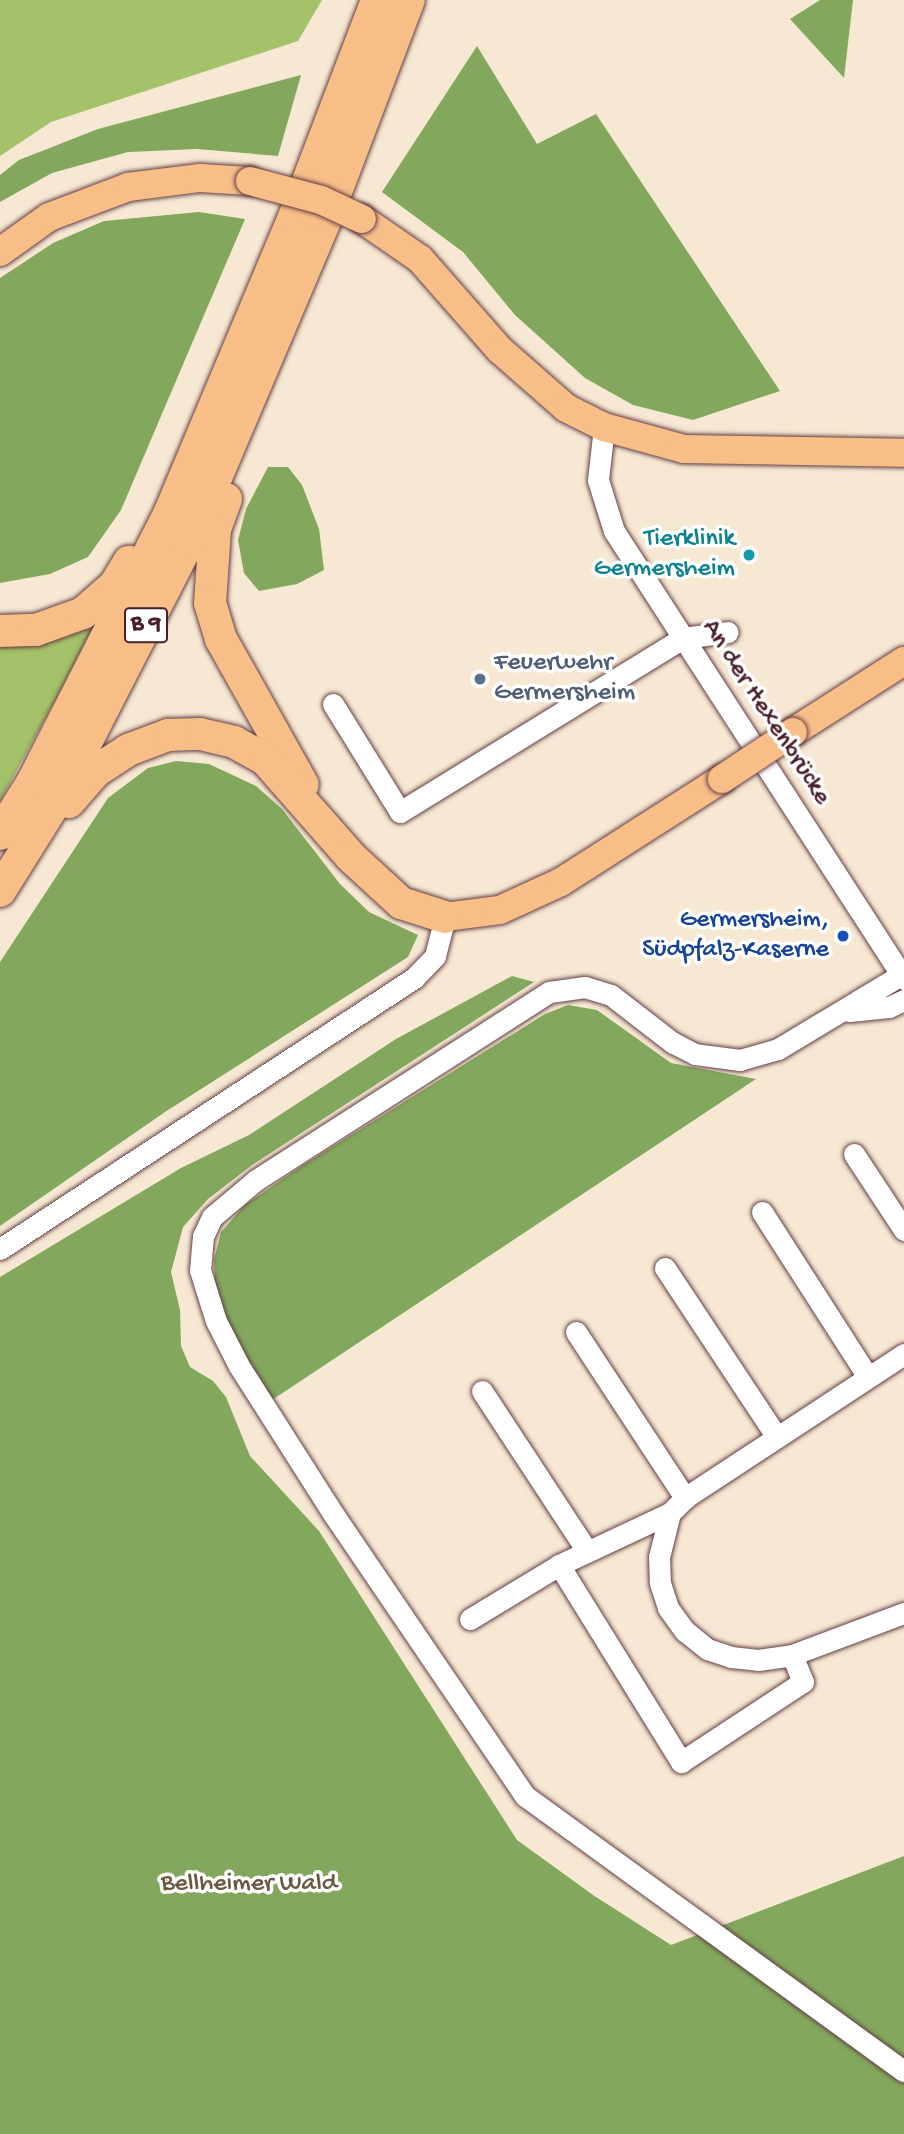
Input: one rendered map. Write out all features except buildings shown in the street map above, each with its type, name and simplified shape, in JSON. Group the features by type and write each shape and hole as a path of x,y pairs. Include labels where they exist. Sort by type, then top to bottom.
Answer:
{"highway":[{"name":"B 9","path":"0,834 33,781 170,512 295,215 377,0"},
{"name":"B 9","path":"0,891 27,851 190,539 326,218 409,0"},
{"name":"B 9","path":"253,393 237,470 215,530 210,603 221,639 320,817"},
{"name":"B 9","path":"0,631 36,630 83,613 115,585 170,512"},
{"name":"B 9","path":"27,851 96,771 128,750 168,735 200,734 234,742 265,759 320,817 351,857 401,903 445,917"}],"main road":[{"path":"0,252 49,217 128,187 200,178 250,181 321,200 362,219 420,258 500,350 566,408 604,427 684,449 902,453"},
{"name":"B 9","path":"445,917 500,910 561,882 904,661"}],"street":[{"name":"An der Hexenbrücke","path":"604,427 598,451 601,502 614,531 902,977"},
{"path":"332,704 400,813 683,638 728,632"},
{"path":"0,1249 414,978 435,956 445,917"},
{"path":"902,977 778,1049 740,1060 718,1059 673,1043 611,995 585,987 549,992 256,1180 212,1217 203,1236 200,1269 216,1321 239,1366 520,1790 536,1807 904,2071"},
{"path":"839,1012 889,1007 904,1000"},
{"path":"855,1154 904,1230"},
{"path":"762,1212 868,1377"},
{"path":"665,1268 776,1436"},
{"path":"576,1332 685,1498"},
{"path":"470,1619 559,1565 670,1513 685,1498 776,1436 904,1354"},
{"path":"482,1391 587,1551"},
{"path":"670,1513 661,1545 660,1583 668,1608 685,1631 707,1648 730,1657 758,1660 792,1655 904,1613"},
{"path":"559,1565 681,1762 803,1682 792,1655"}],"green space":[{"path":"0,0 322,0 298,41 51,122 0,156"},
{"path":"820,0 853,0 844,78 790,19"},
{"path":"477,46 537,144 596,114 780,391 693,420 633,405 585,378 515,315 463,252 382,192"},
{"path":"301,75 278,156 197,149 128,152 52,173 0,202 0,175 19,160 98,129"},
{"path":"199,212 245,219 121,510 88,557 50,574 0,583 0,278 53,243 104,221"},
{"path":"268,467 288,467 302,485 319,529 324,570 297,584 259,591 244,573 238,540 246,509"},
{"path":"104,611 0,801 0,638"},
{"path":"176,761 209,764 256,786 282,809 340,884 369,912 418,935 408,957 165,1112 0,1226 0,962 108,798 148,768"},
{"name":"Bellheimer Wald","path":"512,976 534,982 252,1165 208,1199 183,1227 171,1272 180,1310 181,1346 190,1367 213,1381 226,1397 250,1456 319,1531 517,1840 593,1895 671,1945 904,1856 904,2134 0,2134 0,1277 181,1168 249,1135 396,1039"},
{"path":"568,1005 597,1010 671,1063 756,1079 272,1400 228,1328 215,1292 214,1260 221,1232 245,1205 305,1164 545,1014"}],"place":[{"name":"Tierklinik Germersheim","path":"749,555"},
{"name":"Feuerwehr Germersheim","path":"480,679"},
{"name":"Germersheim, Südpfalz-Kaserne","path":"843,936"}]}
